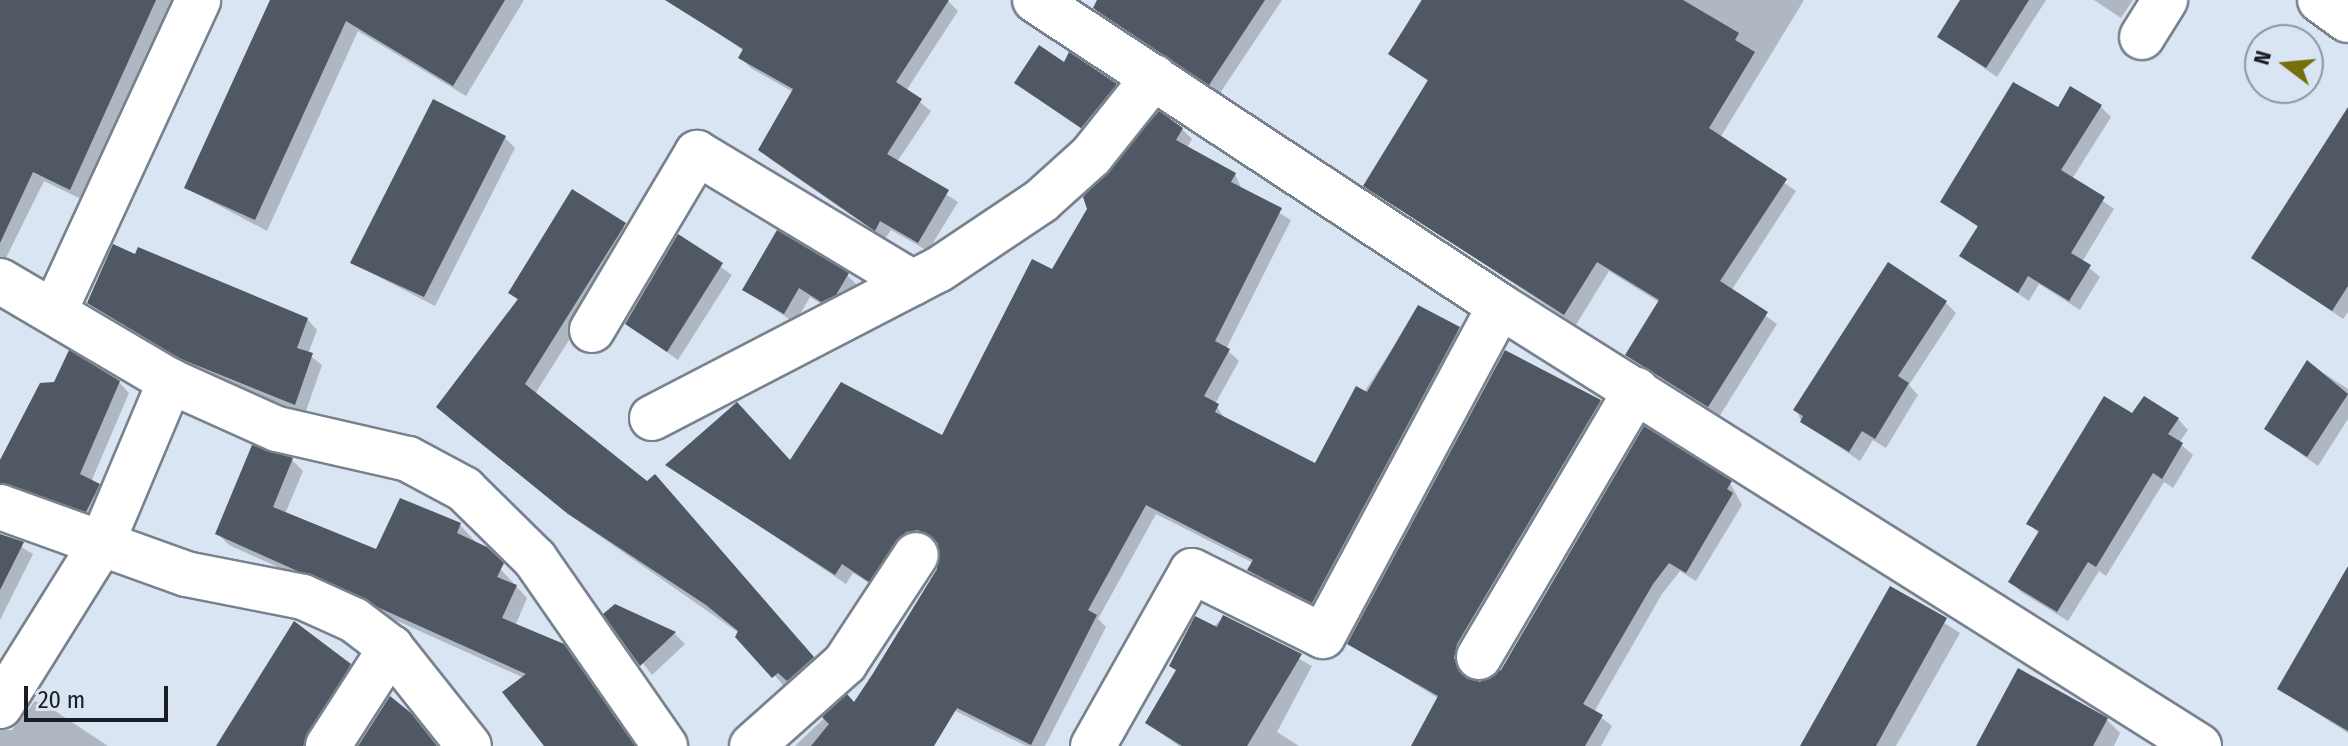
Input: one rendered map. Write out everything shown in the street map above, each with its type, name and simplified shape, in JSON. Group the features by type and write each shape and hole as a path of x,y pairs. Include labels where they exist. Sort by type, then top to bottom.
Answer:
{"street":[{"path":"56,308 198,0"},
{"path":"1035,0 1500,306 2199,746"},
{"path":"2142,37 2165,0"},
{"path":"652,418 913,283 1041,201 1091,156 1154,77"},
{"path":"592,330 697,153 913,283"},
{"path":"0,281 56,308 170,381 277,429 408,459 464,489 535,559 665,746"},
{"path":"1093,746 1192,571 1323,636 1500,306"},
{"path":"0,706 102,543 170,381"},
{"path":"1479,657 1636,390"},
{"path":"0,507 186,574 303,597 354,620 391,648 469,746"},
{"path":"752,746 845,663 916,555"},
{"path":"328,746 391,648"}],"building":[{"path":"0,0 156,0 70,190 33,172 0,243"},
{"path":"270,0 505,0 453,86 346,21 255,220 184,188"},
{"path":"665,0 949,0 896,82 922,99 887,154 949,190 918,243 880,221 875,231 758,150 793,89 738,58 743,49"},
{"path":"1097,0 1265,0 1209,85 1093,8"},
{"path":"1422,0 1683,0 1739,33 1735,40 1755,52 1709,128 1787,179 1720,281 1768,312 1708,407 1625,355 1659,300 1597,262 1564,315 1363,186 1428,80 1388,54"},
{"path":"1960,0 2029,0 1986,68 1937,37"},
{"path":"1039,45 1064,62 1069,52 1117,84 1081,128 1014,83"},
{"path":"2013,82 2058,107 2070,86 2102,105 2061,170 2105,197 2071,253 2091,265 2069,301 2028,276 2018,293 1959,256 1978,226 1940,202"},
{"path":"433,99 506,136 424,297 350,263"},
{"path":"2348,107 2348,286 2332,311 2251,258"},
{"path":"1159,111 1183,128 1176,140 1236,173 1231,182 1282,208 1215,341 1230,349 1204,396 1219,404 1215,412 1315,463 1356,386 1367,392 1418,305 1460,327 1312,603 1247,570 1253,560 1146,505 1088,610 1097,615 1031,745 957,708 934,746 811,746 829,724 822,717 847,694 854,702 872,675 937,569 938,543 918,530 906,532 869,582 842,564 835,575 665,465 737,402 790,460 841,382 942,435 1032,259 1052,269 1087,209 1083,197"},
{"path":"572,189 626,223 525,384 647,481 655,474 814,657 787,681 778,673 772,678 735,637 738,631 706,605 568,514 436,407 518,299 508,293"},
{"path":"777,230 849,273 836,295 821,302 799,288 784,314 742,290"},
{"path":"678,234 723,263 667,352 625,324"},
{"path":"113,244 135,254 138,247 308,318 297,348 313,353 295,405 181,359 87,303"},
{"path":"1888,262 1947,301 1898,376 1909,383 1875,439 1862,431 1849,452 1800,422 1803,416 1793,410"},
{"path":"69,350 120,381 80,474 100,484 86,512 0,483 0,460 40,383 54,382"},
{"path":"1505,350 1601,400 1457,644 1454,658 1466,678 1480,682 1501,670 1644,426 1732,481 1727,489 1733,493 1686,573 1669,563 1653,584 1583,704 1603,715 1585,746 1411,746 1438,696 1347,644"},
{"path":"2307,360 2348,394 2307,457 2264,429"},
{"path":"2104,396 2132,413 2144,396 2179,418 2168,434 2183,443 2162,479 2153,473 2096,567 2088,562 2057,612 2008,582 2039,531 2026,524"},
{"path":"252,445 293,458 273,507 376,549 400,498 461,523 457,533 487,547 504,563 497,577 517,585 502,618 564,644 635,746 544,746 502,692 526,674 215,534"},
{"path":"0,534 24,542 0,590"},
{"path":"2348,566 2348,731 2277,689"},
{"path":"1890,586 1947,618 1876,746 1800,746"},
{"path":"615,604 676,632 640,666 603,614"},
{"path":"1223,615 1302,654 1247,746 1182,746 1145,723 1176,670 1169,666 1195,616 1217,627"},
{"path":"294,621 351,664 303,746 216,746"},
{"path":"2018,668 2108,718 2093,746 1976,746"},
{"path":"390,696 411,713 437,746 358,746"}]}
